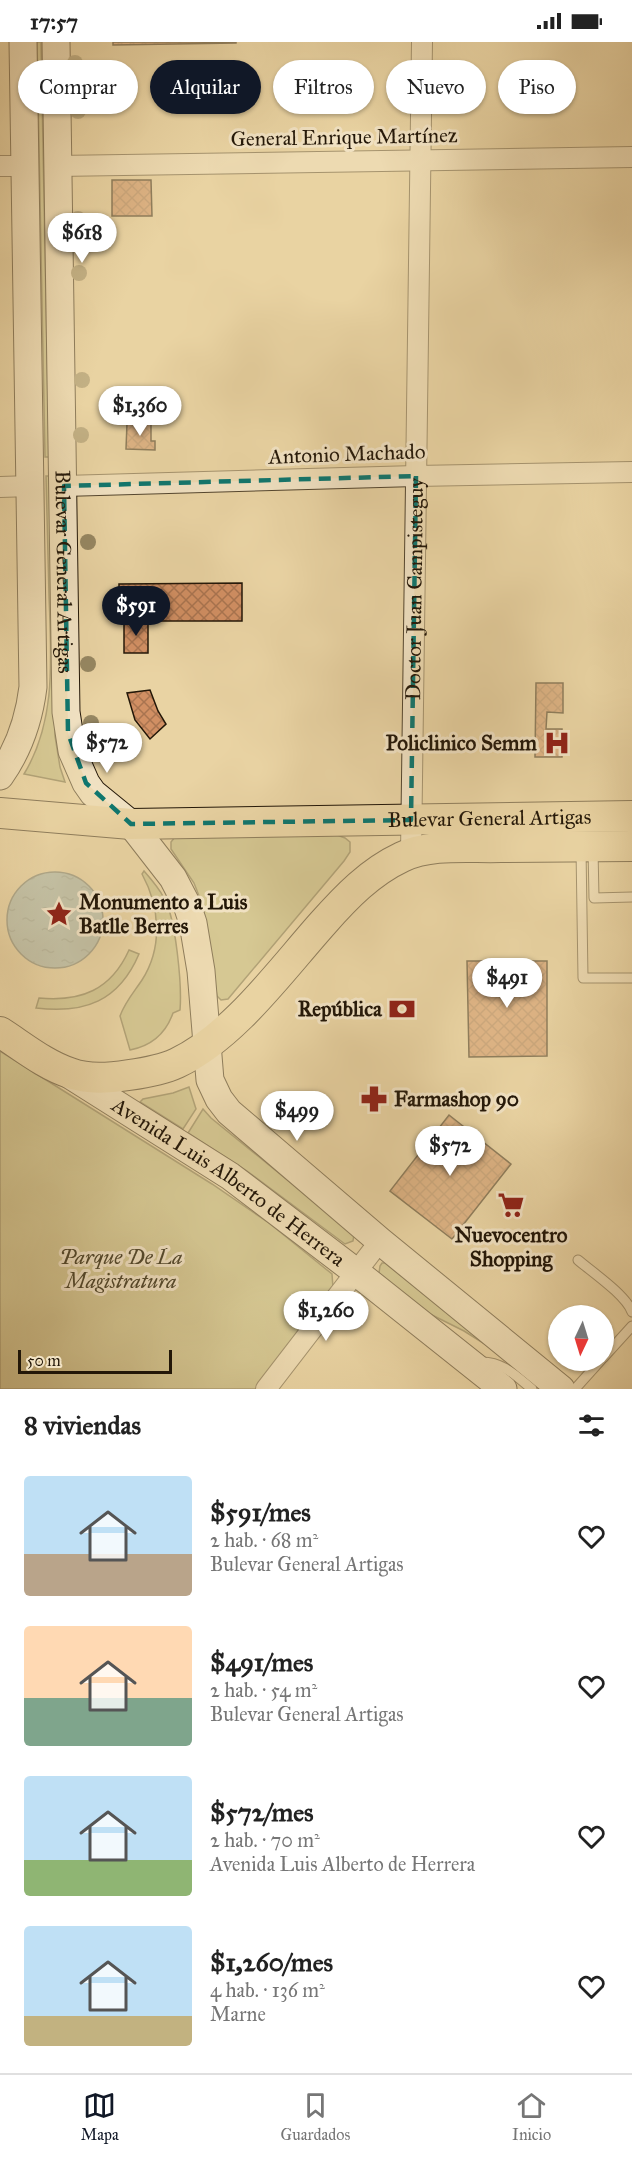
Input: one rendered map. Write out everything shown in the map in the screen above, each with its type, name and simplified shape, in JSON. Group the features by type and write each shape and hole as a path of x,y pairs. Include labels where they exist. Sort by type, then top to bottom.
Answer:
{"main road":[{"name":"Bulevar General Artigas","path":"0,776 24,732 33,687 31,486 13,166 23,42"},
{"name":"Bulevar General Artigas","path":"56,42 68,733 72,751 86,783 93,793 131,824"},
{"name":"Bulevar General Artigas","path":"0,813 131,824 632,816"},
{"name":"Avenida Luis Alberto de Herrera","path":"131,824 173,878 193,923 201,971 210,1080 219,1099 229,1112 380,1241 561,1389"},
{"name":"Bulevar General Artigas","path":"411,853 463,848 632,846"},
{"path":"58,1068 89,1078 137,1074 177,1063 234,1024 361,883 377,871 411,853"},
{"name":"Avenida Luis Alberto de Herrera","path":"0,1032 230,1176 356,1272 503,1389"}],"street":[{"name":"Doctor Juan Campisteguy","path":"411,853 422,42"},
{"name":"General Enrique Martínez","path":"57,166 632,157"},
{"name":"Antonio Machado","path":"64,486 632,472"},
{"path":"0,487 31,486"},
{"path":"266,1389 380,1241"}],"lane":[{"path":"587,846 594,898 632,897"},
{"path":"587,846 583,978 632,978"},
{"path":"578,1260 621,1297 630,1306 632,1312"},
{"path":"614,1346 632,1326"},
{"path":"471,1362 491,1362 506,1368 532,1389"},
{"path":"575,1389 591,1371"}],"highlighted area":[{"path":"416,476 411,820 131,824 86,783 68,733 64,486"}],"green space":[{"path":"37,42 41,42 41,60 37,60"},
{"path":"38,114 42,114 49,457 45,457"},
{"path":"46,476 50,476 55,736 65,782 24,774 35,753 42,732 50,687 51,641"},
{"path":"337,835 350,842 350,852 344,861 228,999 221,1000 217,996 203,906 194,883 171,849 171,842 175,837"},
{"path":"144,871 162,894 172,921 179,969 180,1010 173,1013 157,1038 130,1050 120,1016 149,967 156,941 157,927 153,900 142,874"},
{"path":"129,950 139,954 131,970 111,993 98,1001 70,1009 36,1008 39,998 68,998 81,995 104,984 122,964"},
{"name":"Parque De La Magistratura","path":"0,1051 212,1184 269,1223 332,1274 333,1288 257,1389 0,1389"},
{"path":"189,1087 196,1109 183,1129 140,1102 143,1099"},
{"path":"203,1109 211,1118 354,1234 353,1241 345,1244 247,1171 188,1133"},
{"path":"382,1263 385,1263 488,1346 426,1312 379,1273"}],"water":[{"path":"55,872 73,876 89,886 99,902 103,920 99,938 89,954 73,964 55,968 37,964 21,954 11,938 7,920 11,902 21,886 37,876"}],"building":[{"path":"113,42 236,42 236,43 113,45"},
{"path":"112,180 151,180 152,216 112,216"},
{"path":"127,423 151,423 151,441 155,441 155,450 126,449"},
{"path":"242,583 242,621 119,621 119,584"},
{"path":"148,620 148,653 124,653 124,621"},
{"path":"536,683 563,683 563,713 547,712 546,729 562,729 562,757 535,757"},
{"path":"150,690 166,724 150,739 135,720 127,693"},
{"path":"467,961 547,961 547,1056 469,1057"},
{"path":"449,1115 511,1164 452,1239 390,1191"}],"place":[{"name":"Policlinico Semm","path":"557,743"},
{"name":"Monumento a Luis Batlle Berres","path":"59,914"},
{"name":"República","path":"402,1009"},
{"name":"Farmashop 90","path":"374,1099"},
{"name":"Nuevocentro Shopping","path":"511,1205"}]}
